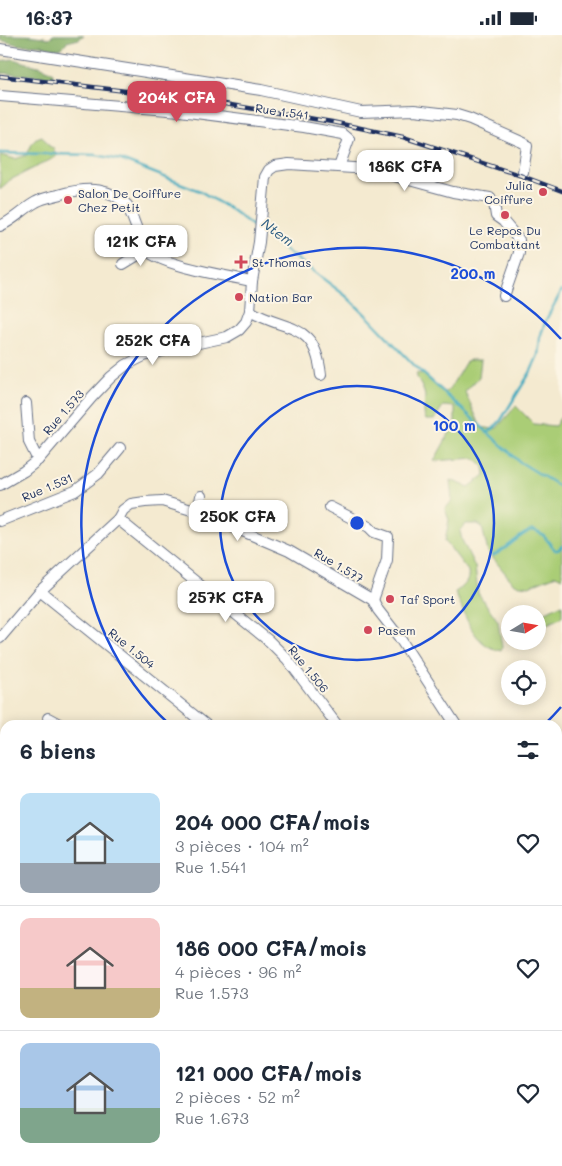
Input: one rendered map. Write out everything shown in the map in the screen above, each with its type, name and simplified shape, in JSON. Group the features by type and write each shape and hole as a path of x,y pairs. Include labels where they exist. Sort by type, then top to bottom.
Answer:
{"street":[{"path":"0,49 261,90 361,112 414,110 457,115 524,143 527,147 527,152 523,172"},
{"name":"Rue 1.541","path":"0,96 180,111 343,134 349,139 339,167"},
{"name":"Rue 1.573","path":"0,485 38,460 92,397 111,377 126,365 144,356 227,337 246,323 250,311 252,281 259,242 265,177 269,170 275,166 289,164 369,169 453,192 490,198 494,203 496,216 503,221 519,240 519,253 504,296"},
{"path":"0,226 45,198 80,189 98,190 123,200 127,205 146,250 156,257 183,267 252,281"},
{"path":"123,263 146,250"},
{"path":"250,311 262,318 298,330 311,341 320,362 321,375"},
{"path":"26,403 29,441 38,460"},
{"name":"Rue 1.531","path":"0,521 74,491 98,474 120,448"},
{"path":"198,512 201,496"},
{"name":"Rue 1.577","path":"0,638 40,591 118,519 123,510 131,504 162,501 198,512 289,551 373,600 453,720"},
{"path":"330,507 369,527 374,532 388,537 387,560 373,600"},
{"name":"Rue 1.506","path":"118,519 269,641 287,659 333,720"},
{"name":"Rue 1.504","path":"40,591 200,720"},
{"path":"48,718 52,720"}],"green space":[{"path":"0,35 49,38 54,35 84,35 79,39 67,42 57,49 40,45 19,45 0,40"},
{"path":"13,59 45,68 53,73 53,77 0,73 0,61"},
{"path":"42,136 49,146 53,148 56,157 10,180 0,189 0,155 15,159 27,155 34,141"},
{"path":"470,360 481,360 479,377 465,392 481,427 497,428 516,406 534,424 555,426 562,417 562,578 556,575 529,586 514,584 488,552 482,527 478,524 466,524 460,531 462,540 475,567 478,593 498,621 501,651 483,643 471,628 455,592 467,581 468,571 445,541 449,520 445,509 452,501 450,480 469,487 485,475 484,467 475,458 434,461 455,423 455,407 443,406 434,420 426,420 424,413 425,395 416,373 424,374 445,392 449,390 465,363"},
{"path":"562,604 562,617 546,625 546,612"}],"waterway":[{"name":"Ntem","path":"0,153 96,155 121,160 200,191 233,211 257,229"},
{"name":"Ntem","path":"264,234 346,296 415,366 520,462 562,488"},
{"path":"540,337 546,320 562,290"},
{"path":"487,433 501,420 531,371 538,355 540,339"},
{"path":"492,556 528,531 533,530 543,535 555,550 562,546"}],"railway":[{"path":"0,76 201,100 332,122 403,137 562,191"}],"place":[{"name":"Julia Coiffure","path":"543,192"},
{"name":"Salon De Coiffure Chez Petit","path":"68,200"},
{"name":"Le Repos Du Combattant","path":"505,215"},
{"name":"St Thomas","path":"241,262"},
{"name":"Nation Bar","path":"239,297"},
{"name":"Taf Sport","path":"390,599"},
{"name":"Pasem","path":"368,630"}]}
